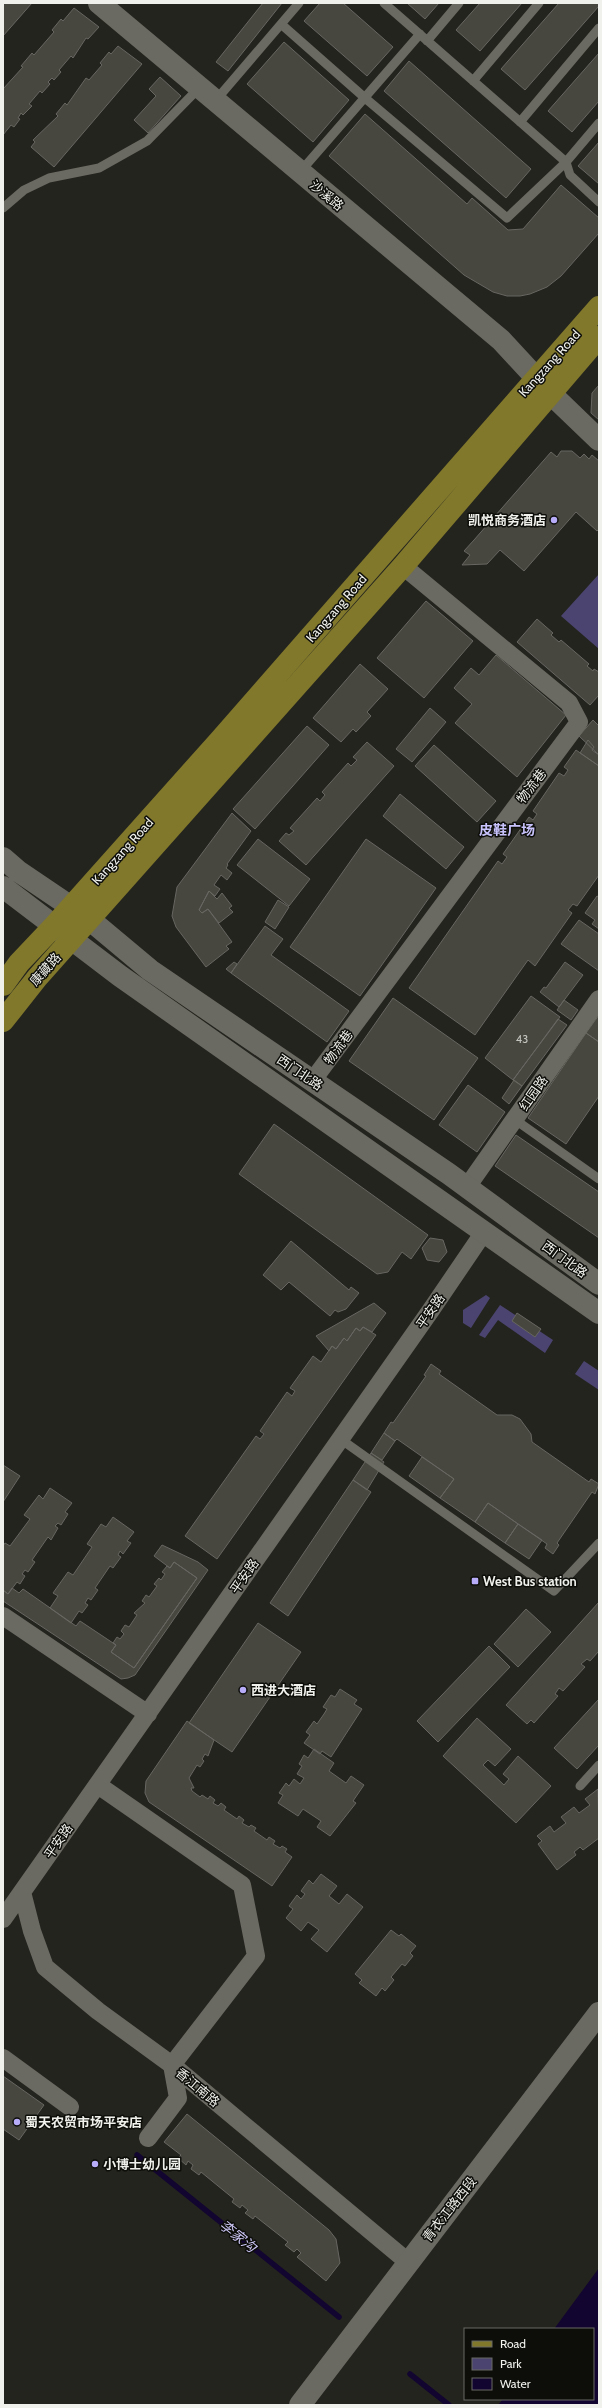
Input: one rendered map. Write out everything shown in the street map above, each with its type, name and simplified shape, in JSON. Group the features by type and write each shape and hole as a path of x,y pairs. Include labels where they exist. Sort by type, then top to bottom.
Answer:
{"main road":[{"name":"沙溪路","path":"99,3 502,340 543,385 599,440"},
{"name":"Kangzang Road","path":"89,919 403,566 543,385 599,307"},
{"name":"Kangzang Road","path":"71,907 296,654 543,385 599,337"},
{"name":"西门北路","path":"3,858 18,871 89,919 150,970 313,1080 467,1187 599,1284"},
{"name":"西门北路","path":"3,888 120,976 599,1313"},
{"name":"康藏路","path":"3,985 19,963 71,907"},
{"name":"康藏路","path":"3,1021 37,978 89,919"},
{"name":"青衣江路西段","path":"300,2405 599,2013"}],"street":[{"name":"物流巷","path":"313,1080 583,724 569,703 403,566"},
{"name":"红园路","path":"467,1187 599,999"},
{"name":"平安路","path":"3,1919 148,1714 339,1438 431,1310 484,1232"},
{"path":"3,1616 148,1714"},
{"path":"98,1785 242,1884 256,1956 172,2065 178,2098 148,2138"},
{"name":"香江南路","path":"22,1892 32,1931 45,1967 98,2011 172,2065 408,2262"},
{"path":"3,2058 70,2107"}],"lane":[{"path":"3,208 24,190 49,178 99,168 147,141 208,94 282,24 299,3"},
{"path":"384,3 566,162 570,175 599,202"},
{"path":"427,41 459,3"},
{"path":"473,81 540,3"},
{"path":"282,24 365,98 507,218 566,162 599,123"},
{"path":"520,122 599,28"},
{"path":"300,172 420,34"},
{"path":"514,1119 599,1179"},
{"path":"339,1438 554,1591 599,1543"},
{"path":"580,1786 599,1766"}],"green space":[{"path":"599,574 599,649 561,616"},
{"path":"486,1295 490,1298 471,1328 463,1323 463,1310"},
{"path":"500,1305 553,1340 545,1353 498,1320 485,1338 479,1335"},
{"path":"584,1361 599,1371 599,1390 575,1374"}],"water":[{"path":"599,2268 599,2405 498,2405 502,2400 594,2400 594,2328 555,2328"}],"building":[{"path":"3,3 32,3 3,36"},
{"path":"263,3 282,3 228,71 216,62"},
{"path":"320,3 343,3 393,47 367,76 304,21"},
{"path":"407,3 439,3 425,19"},
{"path":"480,3 522,3 480,51 456,30"},
{"path":"559,3 599,3 599,6 525,90 501,69"},
{"path":"74,8 99,27 88,39 86,38 73,58 71,56 59,70 61,72 54,80 52,78 48,82 50,84 42,93 40,91 29,104 32,106 23,115 21,113 18,118 20,119 14,127 11,125 3,135 3,89 23,67 21,66 32,53 34,55 54,32 52,30 61,19 63,21"},
{"path":"284,42 349,100 313,142 247,84"},
{"path":"118,46 142,64 54,167 31,147 35,142 33,140 58,116 56,114 65,103 67,105 86,78 89,80 102,65 100,63 109,52 111,54"},
{"path":"599,53 599,101 572,132 548,111"},
{"path":"409,61 531,169 506,198 384,91"},
{"path":"160,77 181,96 148,133 134,120 156,96 149,89"},
{"path":"365,114 467,204 472,198 508,230 523,229 561,185 599,218 599,233 561,276 547,287 530,294 520,296 507,296 493,292 464,275 329,156"},
{"path":"599,142 599,184 578,166"},
{"path":"599,385 599,420 591,413 592,393"},
{"path":"561,451 572,451 580,458 584,454 589,459 592,455 599,461 599,529 597,531 576,512 524,571 500,550 487,564 462,565 470,555 464,551 551,452 557,457"},
{"path":"426,601 473,641 424,698 377,658"},
{"path":"537,619 553,633 551,635 559,642 561,640 589,664 587,666 593,671 594,669 599,672 599,695 590,705 517,642"},
{"path":"496,655 566,715 517,777 455,723 472,704 454,688 471,668 479,675"},
{"path":"360,664 388,689 367,712 371,716 356,732 353,729 341,742 313,718"},
{"path":"430,708 446,722 412,762 396,749"},
{"path":"593,720 599,726 599,755 579,736"},
{"path":"307,726 329,745 255,829 233,809"},
{"path":"588,740 594,747 592,750 599,755 599,766 580,753"},
{"path":"367,742 394,766 306,865 279,841 286,833 289,835 294,831 290,828 317,798 320,801 325,795 322,792 348,763 351,766 357,760 353,757"},
{"path":"434,745 496,801 477,822 415,766"},
{"path":"576,750 599,766 599,875 577,906 573,904 568,910 572,913 535,966 528,960 475,1035 409,988 498,861 502,864 507,857 503,854 529,817 533,820 537,814 533,811 559,773 564,776 568,770 564,767"},
{"path":"400,794 464,847 446,869 383,816"},
{"path":"232,813 251,831 227,864 228,865 226,868 232,873 227,880 221,875 214,885 220,889 215,896 209,891 199,910 202,913 208,909 232,942 226,946 229,949 206,967 176,927 172,916 177,887"},
{"path":"258,839 310,879 289,906 237,865"},
{"path":"366,839 436,888 360,996 290,947"},
{"path":"209,891 217,899 222,893 232,906 229,908 233,912 219,923 208,909 202,913 199,910"},
{"path":"597,896 599,897 599,929 592,924 595,920 585,913"},
{"path":"278,900 289,907 275,929 265,922"},
{"path":"579,920 599,934 599,971 561,944"},
{"path":"265,926 283,939 271,955 349,1011 327,1042 231,973"},
{"path":"234,962 237,964 231,973 226,969"},
{"path":"565,962 583,975 559,1007 540,992 544,987 546,988"},
{"path":"531,996 560,1017 513,1080 485,1058"},
{"path":"393,998 478,1058 434,1120 349,1061"},
{"path":"564,1000 578,1010 571,1020 557,1010"},
{"path":"599,1015 599,1042 586,1033"},
{"path":"558,1019 567,1025 522,1086 513,1080"},
{"path":"586,1033 599,1042 599,1096 566,1144 528,1118"},
{"path":"514,1080 522,1086 509,1104 502,1098"},
{"path":"468,1085 505,1112 477,1152 439,1125"},
{"path":"274,1124 428,1235 411,1259 402,1252 388,1272 377,1274 239,1174"},
{"path":"516,1135 599,1192 599,1238 495,1166"},
{"path":"430,1238 443,1240 447,1252 439,1262 427,1260 422,1248"},
{"path":"291,1241 349,1290 351,1287 359,1293 346,1309 338,1312 335,1310 330,1316 289,1282 281,1290 263,1275"},
{"path":"374,1303 386,1313 372,1332 363,1327 360,1331 356,1328 347,1341 344,1338 336,1349 332,1346 329,1351 316,1336"},
{"path":"517,1313 541,1329 535,1337 512,1321"},
{"path":"363,1327 376,1335 217,1559 185,1536 256,1436 260,1439 264,1434 260,1431 287,1392 292,1396 295,1391 290,1388 313,1356 321,1362 332,1346 336,1349 344,1338 347,1341 356,1328 360,1331"},
{"path":"431,1364 441,1371 439,1374 497,1415 512,1415 520,1419 531,1434 532,1442 589,1482 591,1479 599,1484 595,1494 592,1492 557,1543 559,1545 553,1554 545,1548 547,1544 488,1503 475,1522 440,1498 454,1479 397,1439 395,1441 384,1433 391,1422 393,1423 426,1376 424,1375"},
{"path":"384,1433 395,1441 382,1460 371,1453"},
{"path":"371,1453 384,1462 367,1490 353,1480"},
{"path":"422,1457 454,1479 440,1498 409,1476"},
{"path":"3,1465 20,1476 3,1502"},
{"path":"353,1480 371,1492 288,1616 270,1603"},
{"path":"50,1488 72,1503 65,1512 68,1514 61,1525 58,1523 55,1526 58,1528 51,1540 48,1537 32,1560 35,1562 28,1572 25,1570 22,1574 25,1576 20,1584 17,1582 8,1594 3,1590 3,1546 5,1543 10,1546 30,1519 24,1515 39,1495 43,1499"},
{"path":"488,1503 518,1524 505,1543 475,1522"},
{"path":"113,1517 134,1532 127,1541 131,1543 123,1554 120,1551 118,1555 121,1557 113,1568 110,1566 95,1588 98,1590 91,1600 88,1598 85,1603 88,1605 82,1613 79,1611 71,1623 50,1608 58,1596 53,1593 68,1572 73,1575 92,1547 87,1544 101,1524 106,1527"},
{"path":"518,1524 542,1540 529,1559 505,1543"},
{"path":"162,1545 198,1562 208,1570 135,1675 128,1678 121,1679 3,1601 3,1590 8,1594 12,1588 19,1593 23,1589 76,1626 80,1621 116,1645 111,1652 134,1668 197,1578 174,1562 170,1568 154,1556"},
{"path":"174,1562 197,1578 134,1668 111,1652 116,1645 113,1643 117,1637 120,1639 124,1634 121,1631 125,1625 129,1627 137,1615 134,1613 145,1603 142,1601 146,1595 149,1597 157,1586 154,1584 159,1578 161,1580 165,1574 162,1572 167,1566 170,1568"},
{"path":"599,1602 599,1651 590,1661 587,1659 581,1664 585,1667 563,1691 559,1688 555,1694 558,1696 534,1723 531,1720 527,1724 506,1705"},
{"path":"526,1609 551,1632 518,1667 494,1644"},
{"name":"西进大酒店","path":"258,1623 301,1652 232,1752 189,1723"},
{"path":"489,1646 510,1667 438,1742 417,1721"},
{"path":"340,1689 357,1700 354,1704 362,1709 331,1757 322,1751 320,1754 304,1743 310,1735 306,1732 314,1721 317,1724 327,1709 323,1707 331,1695 335,1697"},
{"path":"599,1699 599,1745 577,1769 554,1748"},
{"path":"477,1718 511,1749 495,1766 488,1760 483,1765 504,1785 509,1779 503,1774 518,1756 551,1786 516,1823 443,1756"},
{"path":"187,1721 214,1740 208,1756 205,1754 202,1759 204,1761 200,1767 197,1765 189,1778 194,1788 191,1788 192,1791 200,1797 202,1795 208,1799 210,1796 215,1800 213,1803 218,1806 221,1803 226,1807 224,1810 237,1819 239,1816 244,1820 242,1823 249,1827 251,1825 256,1828 254,1831 267,1840 269,1837 275,1841 273,1844 280,1848 282,1846 287,1849 285,1852 292,1857 272,1886 149,1802 145,1793 146,1781"},
{"path":"314,1749 334,1763 329,1771 346,1783 351,1776 364,1785 353,1801 356,1803 330,1836 317,1827 321,1821 303,1809 298,1816 278,1803 283,1795 279,1793 286,1783 289,1786 294,1779 300,1784 304,1778 297,1774 302,1766 299,1764 304,1755 308,1758"},
{"path":"598,1789 599,1838 583,1850 580,1847 574,1852 576,1855 557,1870 538,1844 542,1841 537,1836 550,1826 554,1832 566,1823 561,1817 574,1807 579,1813 590,1805 585,1799"},
{"path":"321,1874 337,1886 329,1896 339,1904 347,1894 363,1907 327,1952 311,1939 319,1930 308,1922 301,1931 286,1918 293,1909 289,1906 297,1895 301,1899 305,1894 301,1891 309,1880 313,1884"},
{"path":"391,1930 399,1936 401,1934 416,1946 410,1953 413,1956 405,1966 402,1964 391,1977 394,1980 385,1991 382,1988 376,1996 359,1983 362,1980 355,1974"},
{"name":"蜀天农贸市场平安店","path":"3,2076 44,2105 19,2140 3,2129"},
{"path":"187,2114 329,2230 336,2239 340,2263 326,2281 297,2257 301,2253 297,2249 294,2252 285,2245 288,2242 255,2216 253,2219 245,2213 248,2210 242,2205 240,2208 232,2202 234,2199 201,2172 199,2175 191,2169 193,2165 188,2161 186,2165 178,2158 181,2155 164,2142"}],"waterway":[{"name":"李家沟","path":"137,2155 339,2317"},
{"name":"李家沟","path":"410,2374 449,2405"}],"place":[{"name":"凯悦商务酒店","path":"554,520"},
{"name":"West Bus station","path":"475,1581"},
{"name":"西进大酒店","path":"243,1690"},
{"name":"蜀天农贸市场平安店","path":"17,2122"},
{"name":"小博士幼儿园","path":"95,2164"}],"district":[{"name":"皮鞋广场","path":"507,830"}]}
